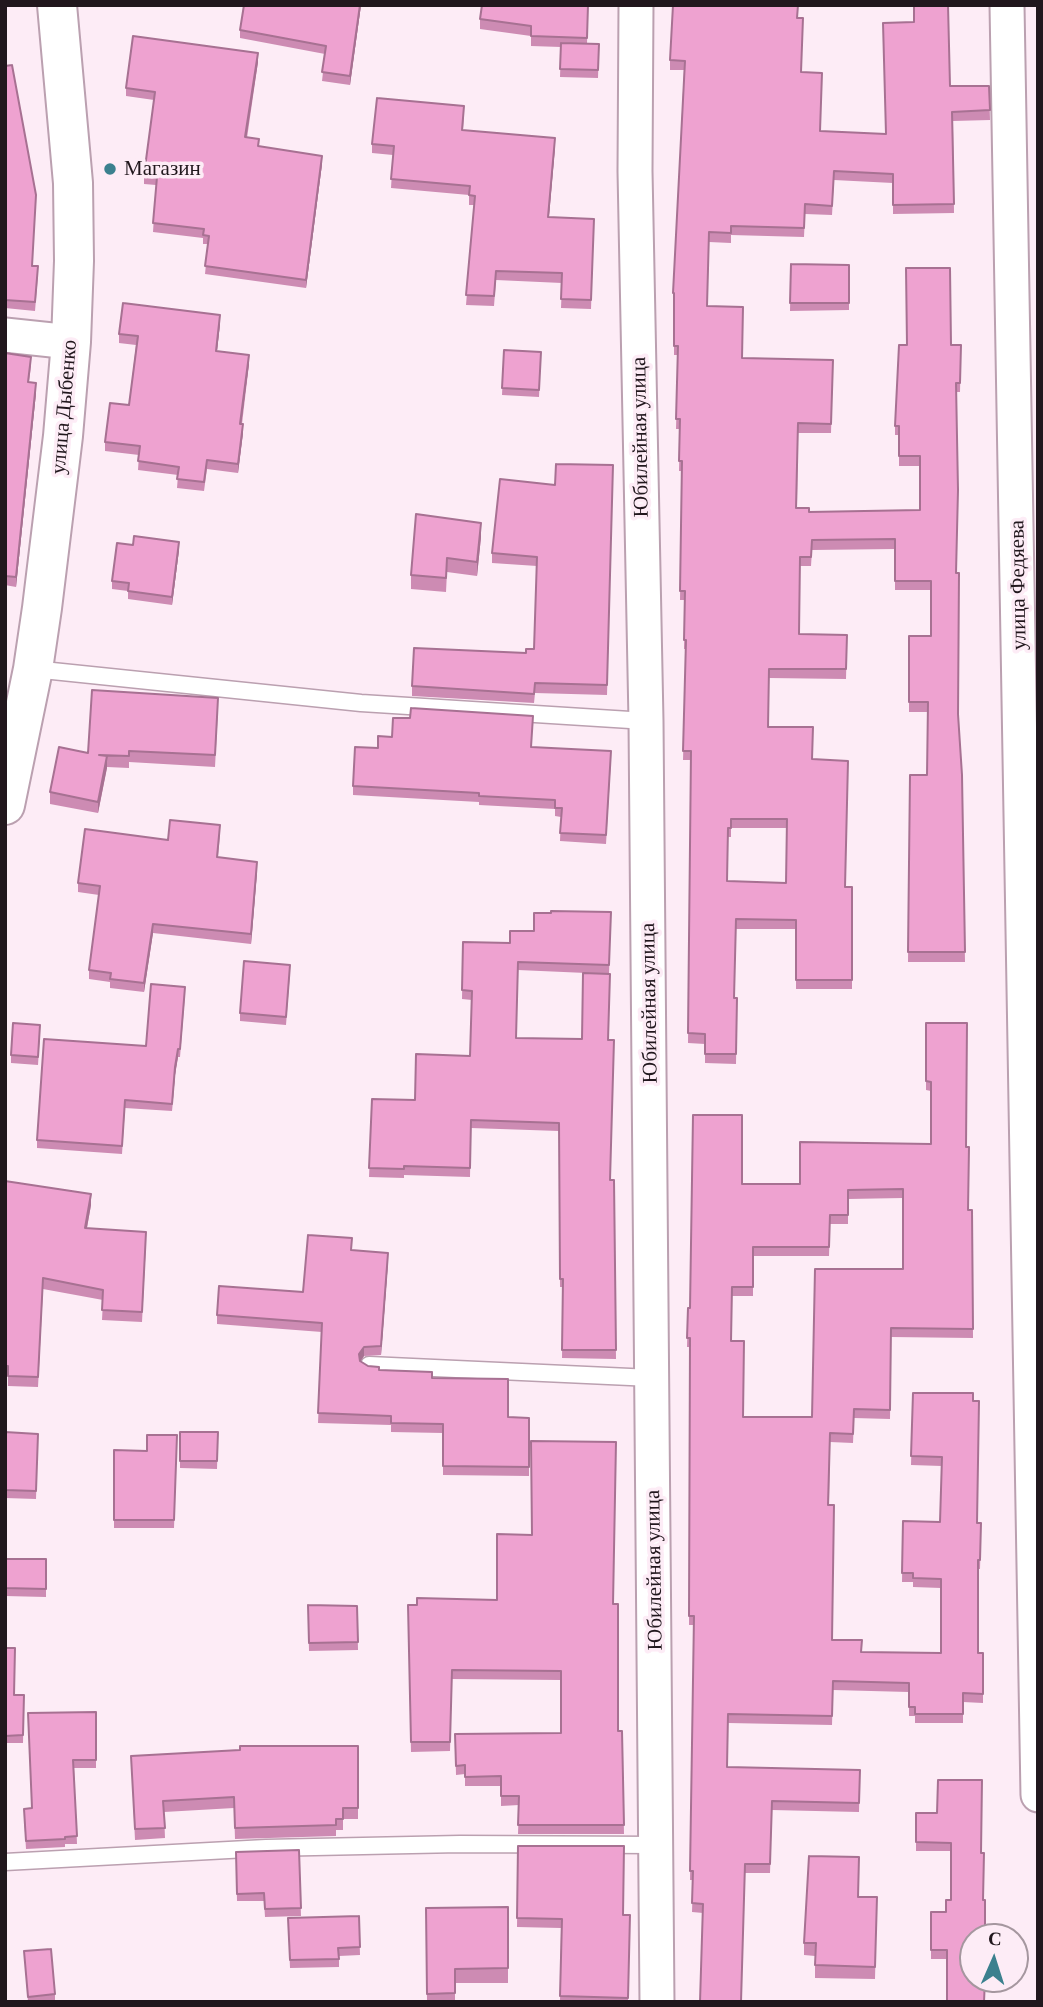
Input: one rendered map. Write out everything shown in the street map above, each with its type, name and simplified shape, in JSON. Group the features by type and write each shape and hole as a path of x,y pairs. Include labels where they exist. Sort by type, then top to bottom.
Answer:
{"main road":[{"name":"улица Дыбенко","path":"5,805 33,668 63,436 71,342 73,183 57,5"}],"street":[{"name":"Юбилейная улица","path":"636,5 635,171 646,721 657,2002"},
{"name":"улица Федяева","path":"1007,5 1038,1795"},
{"path":"5,335 71,342"}],"lane":[{"path":"33,668 361,703 646,721"},
{"path":"369,1365 652,1378"},
{"path":"5,1862 266,1849 460,1844 656,1845"}],"building":[{"path":"244,5 360,5 350,76 322,72 326,46 240,30"},
{"path":"482,5 588,5 587,38 531,36 531,26 480,19"},
{"path":"673,5 798,5 797,18 803,18 801,72 822,73 820,131 886,134 883,23 914,22 914,5 948,5 950,86 989,86 990,110 952,112 954,204 893,205 893,174 834,171 832,206 805,204 804,228 731,226 731,233 709,232 707,306 743,307 742,358 833,360 831,424 798,423 796,508 809,508 809,512 920,510 920,456 899,456 899,426 895,426 899,345 907,345 906,268 950,268 951,345 961,345 960,383 956,383 956,573 959,573 958,714 962,775 965,952 908,952 910,775 927,775 928,702 909,702 909,636 931,636 931,581 895,581 895,539 812,540 811,557 800,557 799,634 847,635 846,669 769,669 768,727 813,727 812,759 848,761 845,887 852,887 852,980 796,980 796,920 736,919 736,1054 705,1054 705,1034 688,1033 691,751 683,751 685,591 680,591 682,461 679,461 680,419 676,419 678,346 674,346 673,293 685,61 670,60","holes":["731,819 787,819 786,883 727,881 728,828 731,828"]},
{"path":"133,36 258,53 245,137 259,139 258,146 322,156 306,280 205,266 209,236 203,235 204,229 153,223 157,177 144,175 155,92 126,88"},
{"path":"561,43 599,44 598,70 560,69"},
{"path":"12,65 36,195 32,266 38,266 35,302 5,300 5,66"},
{"path":"377,98 464,106 462,130 555,138 548,217 594,219 591,300 561,299 562,273 496,271 494,296 466,295 475,196 469,195 470,186 391,179 394,146 372,144"},
{"path":"791,264 849,265 849,303 790,303"},
{"path":"123,303 220,315 216,351 249,355 238,464 207,460 204,482 177,479 179,467 138,461 140,446 105,442 110,403 129,405 138,336 119,334"},
{"path":"504,350 541,352 539,390 502,388"},
{"path":"5,353 31,357 28,382 36,383 16,577 5,576"},
{"path":"556,464 613,465 607,685 535,683 534,694 412,686 414,648 526,653 526,649 534,649 537,557 492,553 500,479 555,485"},
{"path":"416,514 481,523 477,562 447,558 446,578 411,575"},
{"path":"134,536 179,542 172,597 128,591 129,583 112,581 117,543 133,545"},
{"path":"92,690 218,698 215,755 129,751 129,756 99,755 107,756 98,802 50,792 59,747 88,753"},
{"path":"411,708 533,716 531,747 611,751 606,835 560,833 562,808 555,808 555,800 353,786 355,747 378,748 378,736 392,737 393,718 410,718"},
{"path":"170,820 220,825 217,857 257,862 251,934 153,924 144,983 110,979 111,973 89,970 100,886 78,883 85,829 168,840"},
{"path":"611,912 609,965 518,962 516,1038 582,1039 583,973 610,974 608,1040 614,1040 610,1180 614,1180 616,1350 562,1350 559,1123 471,1120 470,1168 369,1168 372,1099 415,1100 416,1054 470,1056 472,991 462,990 463,942 510,943 510,931 534,931 534,913"},
{"path":"244,961 290,965 286,1017 240,1013"},
{"path":"151,984 185,987 172,1104 125,1100 122,1146 37,1140 44,1039 146,1046"},
{"path":"13,1023 40,1025 38,1057 11,1055"},
{"path":"926,1023 967,1023 966,1147 969,1147 968,1210 972,1210 973,1329 891,1328 890,1410 854,1409 853,1434 830,1433 828,1505 834,1505 832,1640 862,1640 861,1652 941,1653 941,1579 913,1578 913,1573 902,1573 903,1521 940,1522 942,1457 911,1456 913,1393 973,1393 973,1401 979,1401 977,1523 981,1523 978,1560 978,1653 983,1653 983,1694 963,1693 963,1714 915,1714 915,1707 909,1707 909,1683 833,1681 832,1716 728,1714 727,1767 860,1770 859,1803 772,1801 770,1864 745,1864 741,2002 700,2002 703,1904 692,1903 693,1871 690,1871 694,1616 689,1616 690,1338 687,1338 690,1308 693,1115 742,1115 742,1184 800,1184 800,1142 931,1144 931,1082 926,1081","holes":["903,1189 903,1269 815,1269 812,1417 743,1417 744,1341 731,1341 732,1287 753,1287 753,1247 829,1247 830,1215 848,1215 848,1190"]},
{"path":"5,1181 91,1194 85,1228 146,1232 142,1312 102,1310 103,1290 43,1278 38,1377 8,1376 8,1366 5,1366"},
{"path":"308,1235 352,1238 351,1250 388,1253 381,1346 364,1347 359,1354 360,1361 368,1366 379,1367 379,1370 432,1372 432,1378 508,1379 508,1417 529,1418 529,1467 443,1466 443,1424 391,1423 391,1416 318,1413 322,1323 217,1315 219,1286 303,1292"},
{"path":"5,1432 38,1434 36,1491 5,1490"},
{"path":"180,1432 218,1432 217,1461 180,1461"},
{"path":"147,1435 177,1435 174,1520 114,1520 114,1450 147,1451"},
{"path":"531,1441 616,1442 613,1604 618,1604 618,1731 622,1731 624,1825 518,1825 519,1796 501,1796 501,1776 465,1777 465,1765 456,1766 455,1734 561,1733 561,1671 452,1670 450,1742 411,1742 408,1605 417,1605 417,1598 497,1600 497,1534 532,1535"},
{"path":"5,1559 46,1559 46,1589 5,1588"},
{"path":"308,1605 357,1606 358,1642 309,1643"},
{"path":"5,1648 15,1648 14,1695 24,1695 23,1735 5,1736"},
{"path":"96,1712 96,1760 73,1760 77,1836 26,1841 24,1809 32,1808 28,1713"},
{"path":"240,1746 358,1746 358,1808 343,1808 343,1819 336,1819 336,1825 235,1828 234,1797 163,1801 165,1828 135,1829 131,1756 240,1750"},
{"path":"938,1780 982,1780 981,1853 984,1853 985,1923 959,1923 959,1993 984,1993 984,2002 947,2002 947,1950 931,1950 931,1912 946,1912 946,1900 951,1900 951,1843 916,1842 916,1813 937,1813"},
{"path":"518,1846 624,1846 623,1915 630,1915 628,1998 560,1996 562,1919 517,1918"},
{"path":"299,1850 301,1908 265,1909 264,1893 237,1894 236,1852"},
{"path":"809,1856 859,1857 858,1897 877,1897 875,1967 815,1965 816,1943 804,1943"},
{"path":"508,1907 508,1968 455,1969 455,1993 427,1994 426,1908"},
{"path":"359,1916 360,1947 338,1948 339,1959 290,1960 288,1918"},
{"path":"51,1949 55,1994 28,1997 24,1951"}],"place":[{"name":"Магазин","path":"110,169"}]}
